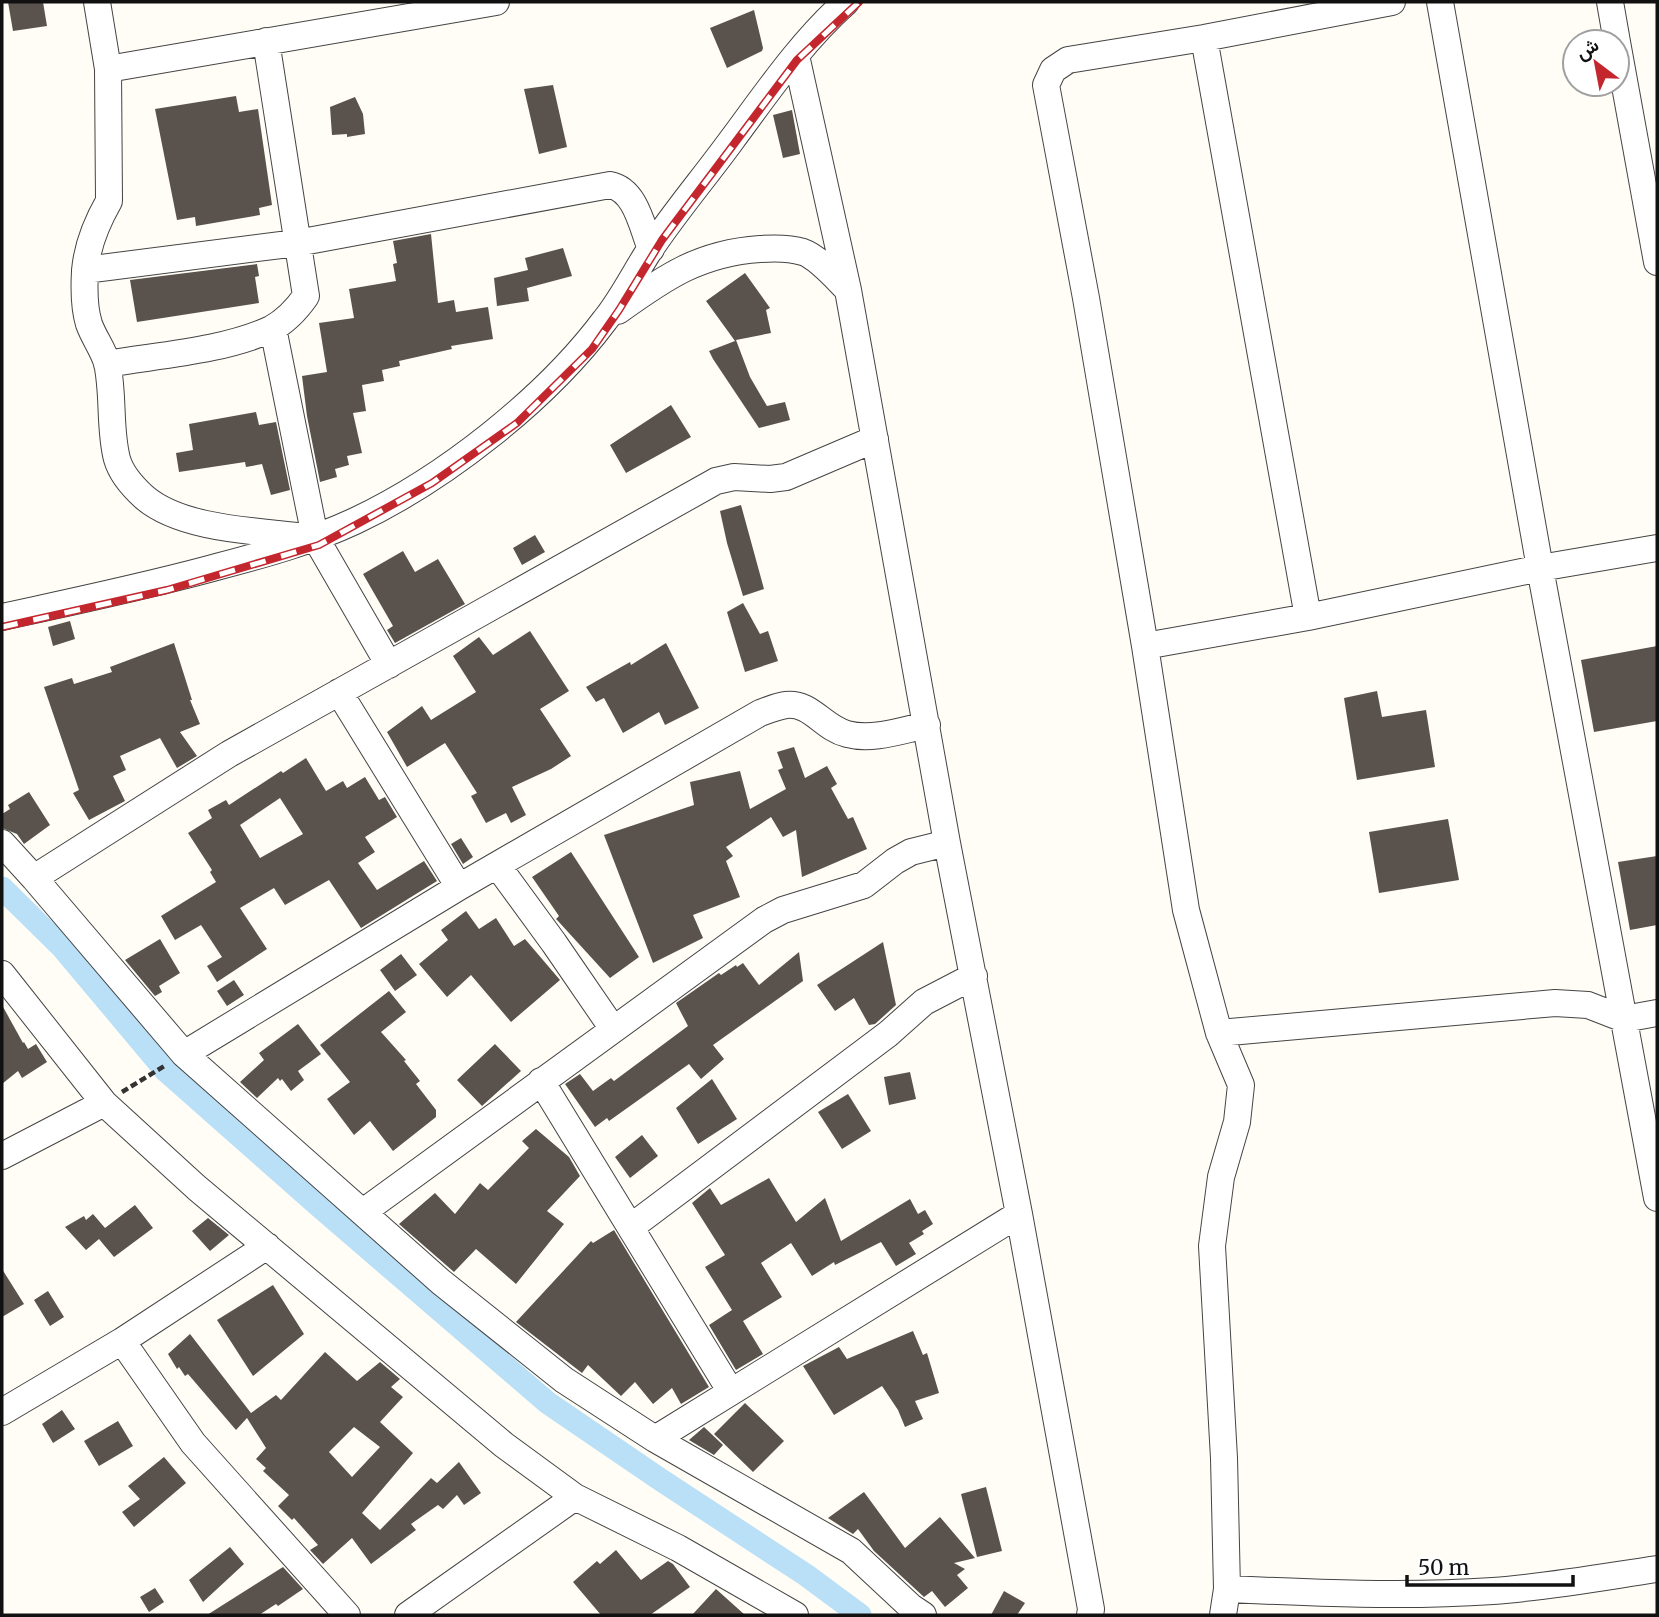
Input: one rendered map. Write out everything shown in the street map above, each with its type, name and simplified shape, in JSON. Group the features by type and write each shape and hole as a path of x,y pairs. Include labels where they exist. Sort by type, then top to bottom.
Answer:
{"street":[{"path":"97,2 108,69 109,201 93,234 85,270 85,300 89,324 107,364 117,458 125,476 144,497 166,512 198,521 315,537"},
{"path":"108,69 496,2"},
{"path":"2,617 164,582 276,551 355,522 455,461 515,415 556,376 606,320 650,249 797,54 846,2"},
{"path":"1392,2 1203,38 1068,60 1053,69 1046,85 1086,298 1145,646 1186,911 1219,1033 1241,1085 1237,1122 1221,1177 1212,1246 1224,1458 1225,1602 1341,1594 1493,1591 1555,1585 1657,1569"},
{"path":"1440,2 1540,568 1657,1198"},
{"path":"1609,2 1614,28"},
{"path":"1203,38 1308,617"},
{"path":"107,364 232,343 273,328 293,313 306,296 266,41"},
{"path":"797,54 848,290 947,843 1019,1214 1090,1615"},
{"path":"1627,98 1657,262"},
{"path":"85,270 298,243 610,186 618,187 630,198 650,249"},
{"path":"606,320 656,283 682,268 714,255 738,250 773,248 804,252 848,290"},
{"path":"273,328 315,537 389,664"},
{"path":"34,878 229,754 716,481 734,477 786,477 875,439"},
{"path":"1145,646 1308,617 1540,568 1657,548"},
{"path":"339,692 459,887"},
{"path":"179,1057 459,887 760,713 787,705 809,709 825,725 847,734 871,737 927,725"},
{"path":"2,843 34,878 179,1057 363,1212 441,1282 564,1380 655,1439 851,1551 923,1615"},
{"path":"363,1212 764,920 793,907 864,885 911,852 947,843"},
{"path":"497,865 612,1029"},
{"path":"2,974 112,1098 197,1188 504,1445 575,1497 678,1548 786,1613"},
{"path":"631,1227 888,1034 924,1002 974,976"},
{"path":"1219,1033 1555,1003 1588,1004 1624,1019 1657,1013"},
{"path":"541,1081 731,1392"},
{"path":"2,1156 112,1098"},
{"path":"655,1439 1019,1214"},
{"path":"2,1412 122,1340 267,1246"},
{"path":"122,1340 193,1443 347,1615"},
{"path":"408,1615 575,1497"}],"path":[{"path":"112,1098 179,1057"}],"building":[{"path":"8,2 43,2 47,26 13,31"},
{"path":"754,10 762,51 727,68 710,28"},
{"path":"553,85 567,147 539,154 524,89"},
{"path":"236,96 239,112 258,109 272,205 259,208 260,215 196,226 195,217 177,220 155,109"},
{"path":"355,97 363,114 365,134 347,137 347,134 332,135 330,107"},
{"path":"792,110 800,154 783,158 773,115"},
{"path":"431,234 438,303 454,300 456,312 488,307 493,339 451,346 452,349 399,361 400,366 382,370 384,381 362,385 366,411 353,413 362,453 347,456 349,465 335,469 337,477 320,482 302,376 327,372 319,323 354,318 349,289 396,281 393,264 397,263 393,241"},
{"path":"563,248 572,276 527,288 529,301 497,306 494,278 528,270 525,258"},
{"path":"257,264 259,276 255,277 259,303 137,322 130,280"},
{"path":"745,273 770,308 766,310 771,333 736,340 750,377 767,406 785,402 790,420 759,428 709,351 735,341 706,301"},
{"path":"671,405 691,437 626,473 610,445"},
{"path":"256,412 259,425 276,422 290,490 271,495 262,464 246,467 245,462 179,472 176,453 193,450 189,424"},
{"path":"741,505 764,589 743,596 720,511"},
{"path":"535,535 545,552 522,565 513,548"},
{"path":"403,551 415,572 438,559 465,604 395,643 387,630 393,626 363,574"},
{"path":"743,603 760,634 768,631 778,661 745,672 727,612"},
{"path":"70,621 75,639 53,646 48,627"},
{"path":"530,631 569,691 540,709 571,756 551,769 512,787 526,815 511,823 506,813 486,823 471,796 477,793 445,743 407,767 387,732 422,706 431,720 476,692 453,656 479,637 493,655"},
{"path":"174,643 190,700 200,724 180,732 197,756 177,768 160,738 120,756 126,770 113,776 125,801 89,820 73,793 79,790 44,687 72,678 74,684 112,672 110,667"},
{"path":"666,643 699,708 665,725 659,712 623,733 604,698 596,702 586,687 630,662 631,665"},
{"path":"1657,646 1657,721 1594,732 1581,660"},
{"path":"1377,691 1382,717 1426,710 1435,767 1357,780 1344,698"},
{"path":"794,747 805,778 827,766 837,784 831,788 848,819 853,817 867,849 802,877 796,830 783,837 771,817 726,847 733,856 726,861 740,897 693,915 703,938 653,963 604,835 694,805 690,782 740,771 750,809 786,789 778,770 783,768 777,752"},
{"path":"306,758 326,791 343,781 347,788 365,777 379,800 385,797 397,817 365,837 375,852 358,863 377,890 424,861 437,881 361,928 329,880 285,905 274,888 240,908 267,949 217,982 207,966 222,957 201,925 175,940 161,916 216,882 210,872 212,870 188,833 212,818 208,810 226,800 229,805 281,771 283,773","holes":["280,798 303,834 260,858 240,825"]},
{"path":"29,792 50,825 24,844 17,834 2,828 2,814 10,809 8,805"},
{"path":"1448,819 1459,880 1379,893 1369,832"},
{"path":"461,838 473,857 463,864 451,844"},
{"path":"571,852 639,957 610,978 556,919 559,916 532,877"},
{"path":"1657,856 1657,925 1630,930 1618,862"},
{"path":"466,911 479,929 496,918 514,946 525,939 560,980 511,1022 471,975 447,997 419,964 448,940 441,930"},
{"path":"160,939 180,973 159,986 162,992 155,996 125,960"},
{"path":"883,942 896,1005 875,1024 869,1025 854,998 835,1011 817,985"},
{"path":"799,952 803,981 713,1045 724,1059 701,1079 689,1064 609,1121 607,1118 595,1127 565,1084 580,1074 593,1091 611,1078 614,1081 688,1026 676,1003 719,973 721,975 743,963 759,985"},
{"path":"401,954 417,975 395,991 380,970"},
{"path":"234,980 244,995 227,1006 217,991"},
{"path":"389,991 406,1012 381,1032 406,1060 404,1061 420,1081 416,1084 436,1110 436,1117 393,1151 370,1121 354,1135 327,1099 350,1082 320,1045"},
{"path":"2,1005 23,1043 28,1049 36,1044 47,1062 22,1078 18,1071 2,1084"},
{"path":"298,1024 321,1054 298,1071 304,1080 291,1091 282,1079 280,1081 278,1078 257,1098 240,1082 264,1060 259,1053"},
{"path":"495,1044 521,1071 482,1106 457,1080"},
{"path":"910,1072 916,1099 889,1105 884,1077"},
{"path":"712,1079 737,1119 698,1144 676,1108"},
{"path":"848,1094 871,1131 842,1149 818,1112"},
{"path":"536,1129 569,1157 580,1176 547,1211 564,1224 516,1284 476,1249 454,1272 399,1224 435,1193 455,1214 480,1183 488,1190 529,1148 522,1141"},
{"path":"642,1135 658,1156 630,1178 615,1157"},
{"path":"769,1178 796,1222 825,1198 841,1241 910,1199 918,1214 925,1210 933,1224 922,1231 924,1234 909,1243 916,1254 896,1266 881,1242 835,1265 834,1262 812,1276 791,1243 761,1263 782,1297 743,1321 763,1354 736,1370 709,1325 732,1310 705,1267 725,1255 692,1203 710,1188 721,1205"},
{"path":"135,1205 153,1228 114,1257 99,1239 86,1250 65,1227 84,1216 86,1220 93,1214 105,1228"},
{"path":"208,1218 229,1235 210,1251 192,1231"},
{"path":"614,1230 709,1387 681,1404 672,1388 653,1404 635,1382 621,1396 588,1365 582,1373 516,1322 591,1241 593,1243"},
{"path":"2,1269 24,1304 2,1317"},
{"path":"273,1285 304,1334 253,1376 217,1320"},
{"path":"48,1291 64,1317 50,1326 34,1300"},
{"path":"913,1331 923,1355 927,1353 939,1393 915,1401 923,1419 905,1427 898,1410 882,1386 834,1415 803,1366 839,1347 847,1359"},
{"path":"190,1334 251,1413 276,1395 281,1400 325,1352 357,1381 380,1362 400,1379 391,1387 403,1397 380,1422 413,1453 362,1513 380,1530 431,1478 437,1483 459,1462 481,1493 464,1505 457,1495 443,1509 438,1505 411,1524 416,1530 371,1564 352,1538 323,1564 310,1550 318,1545 294,1518 292,1520 278,1506 289,1495 263,1471 266,1468 256,1459 266,1448 247,1418 236,1430 188,1374 185,1376 179,1367 177,1369 168,1354","holes":["354,1427 380,1447 352,1477 329,1452"]},
{"path":"745,1403 784,1441 753,1472 714,1434"},
{"path":"62,1410 75,1429 53,1443 42,1424"},
{"path":"118,1421 133,1446 99,1466 84,1441"},
{"path":"704,1427 723,1445 714,1455 689,1440"},
{"path":"164,1457 186,1483 134,1527 122,1512 140,1499 128,1486"},
{"path":"986,1487 1002,1551 977,1557 961,1494"},
{"path":"864,1492 905,1548 940,1517 975,1558 954,1563 965,1569 957,1575 968,1588 945,1607 932,1591 924,1597 874,1551 858,1529 853,1534 828,1518"},
{"path":"230,1547 244,1564 203,1602 189,1580"},
{"path":"616,1550 641,1580 668,1561 690,1587 650,1615 601,1615 573,1582 597,1561 600,1564"},
{"path":"283,1567 303,1589 278,1606 276,1604 259,1615 207,1615"},
{"path":"155,1588 164,1602 149,1612 140,1597"},
{"path":"716,1589 745,1615 692,1615"},
{"path":"1004,1591 1025,1603 1017,1615 991,1615"}],"waterway":[{"path":"2,888 62,947 166,1071 548,1403 806,1575 860,1615"}],"railway":[{"path":"2,627 167,590 319,545 432,483 517,423 592,349 662,240 797,60 859,2"}]}
